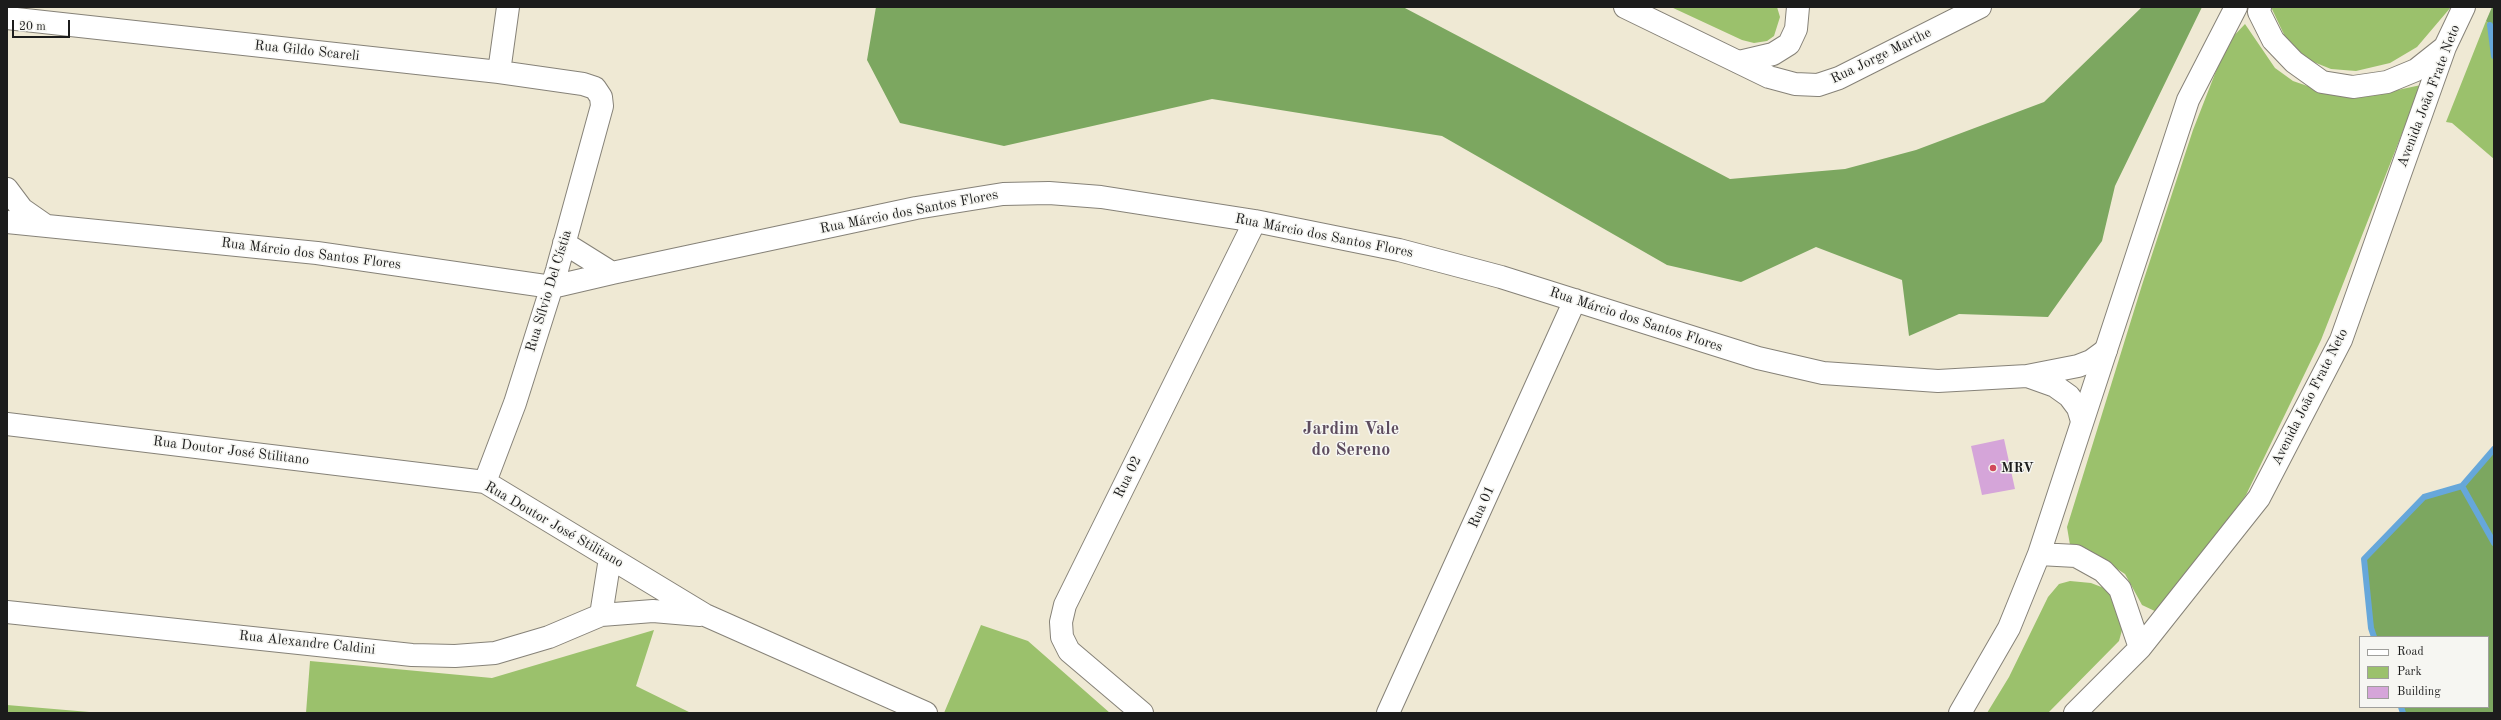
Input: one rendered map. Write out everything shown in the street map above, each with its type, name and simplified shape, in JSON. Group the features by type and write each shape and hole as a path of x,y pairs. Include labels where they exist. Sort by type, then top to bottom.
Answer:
{"street":[{"path":"499,72 508,7"},
{"name":"Rua Jorge Marthe","path":"1626,7 1769,76 1795,84 1818,85 1839,78 1980,7"},
{"path":"1739,62 1773,54 1789,44 1796,29 1798,7"},
{"path":"1960,713 2009,628 2039,554 2055,512 2082,421 2188,100 2236,7"},
{"path":"2260,7 2259,12 2273,40 2294,62 2322,82 2353,87 2388,82 2416,70 2445,47"},
{"name":"Avenida João Frate Neto","path":"2075,713 2140,648 2259,498 2341,340 2445,47 2464,7"},
{"name":"Rua Gildo Scareli","path":"7,18 499,72 583,84 595,88 601,97"},
{"name":"Rua Sílvio Del Cístia","path":"485,482 515,403 552,287 602,106 601,97"},
{"path":"7,189 22,209 48,227"},
{"name":"Rua Márcio dos Santos Flores","path":"7,222 317,253 552,287 612,272 916,208 1003,194 1050,193 1101,197 1254,221 1399,250 1501,277 1758,358 1823,373 1938,381 2027,376 2078,366 2091,361 2106,350"},
{"name":"Rua 02","path":"1142,713 1069,651 1062,637 1061,622 1065,605 1254,221"},
{"path":"564,243 612,272"},
{"name":"Rua 01","path":"1388,713 1576,300"},
{"name":"Rua Márcio dos Santos Flores","path":"2027,376 2055,386 2069,396 2078,408 2082,421"},
{"name":"Rua Doutor José Stilitano","path":"7,424 485,482 705,615 926,713"},
{"path":"2039,554 2076,556 2103,571 2120,589 2140,648"},
{"path":"601,615 610,558"},
{"name":"Rua Alexandre Caldini","path":"7,612 412,655 455,656 495,653 549,637 601,615 653,610 705,615"}],"green space":[{"path":"876,7 1403,7 1730,179 1845,169 1916,150 2044,102 2142,7 2202,7 2115,186 2102,241 2048,317 1959,314 1909,336 1902,280 1816,247 1741,282 1667,265 1442,136 1212,99 1004,146 900,123 867,60"},
{"path":"1671,7 1777,7 1780,17 1774,36 1767,41 1754,43 1742,40"},
{"path":"2271,7 2451,7 2417,47 2390,63 2356,71 2331,69 2306,59 2289,45"},
{"path":"2492,7 2494,7 2494,56 2490,25 2486,21"},
{"path":"2486,21 2490,25 2494,56 2494,159 2452,123 2446,122"},
{"path":"2245,24 2275,68 2293,81 2319,90 2393,91 2421,85 2321,340 2246,495 2159,613 2142,605 2125,574 2085,548 2070,545 2067,527 2142,285 2193,130 2227,43"},
{"path":"2494,449 2494,713 2403,713 2401,708 2489,708 2489,636 2374,636 2371,628 2364,559 2424,497 2462,486"},
{"path":"2070,581 2091,583 2104,588 2115,598 2124,623 2119,641 2048,713 1987,713 2009,677 2048,597 2059,584"},
{"path":"981,625 1028,641 1110,713 944,713"},
{"path":"654,630 636,686 691,713 306,713 310,661 492,678"},
{"path":"7,705 101,713 7,713"}],"building":[{"name":"MRV","path":"2004,439 2015,489 1982,495 1971,446"}],"waterway":[{"path":"2490,25 2494,56"},
{"path":"2374,636 2371,628 2364,559 2424,497 2462,486 2494,449"},
{"path":"2462,486 2494,543"},
{"path":"2401,708 2403,713"}],"place":[{"name":"MRV","path":"1993,468"}],"district":[{"name":"Jardim Vale do Sereno","path":"1351,439"}]}
